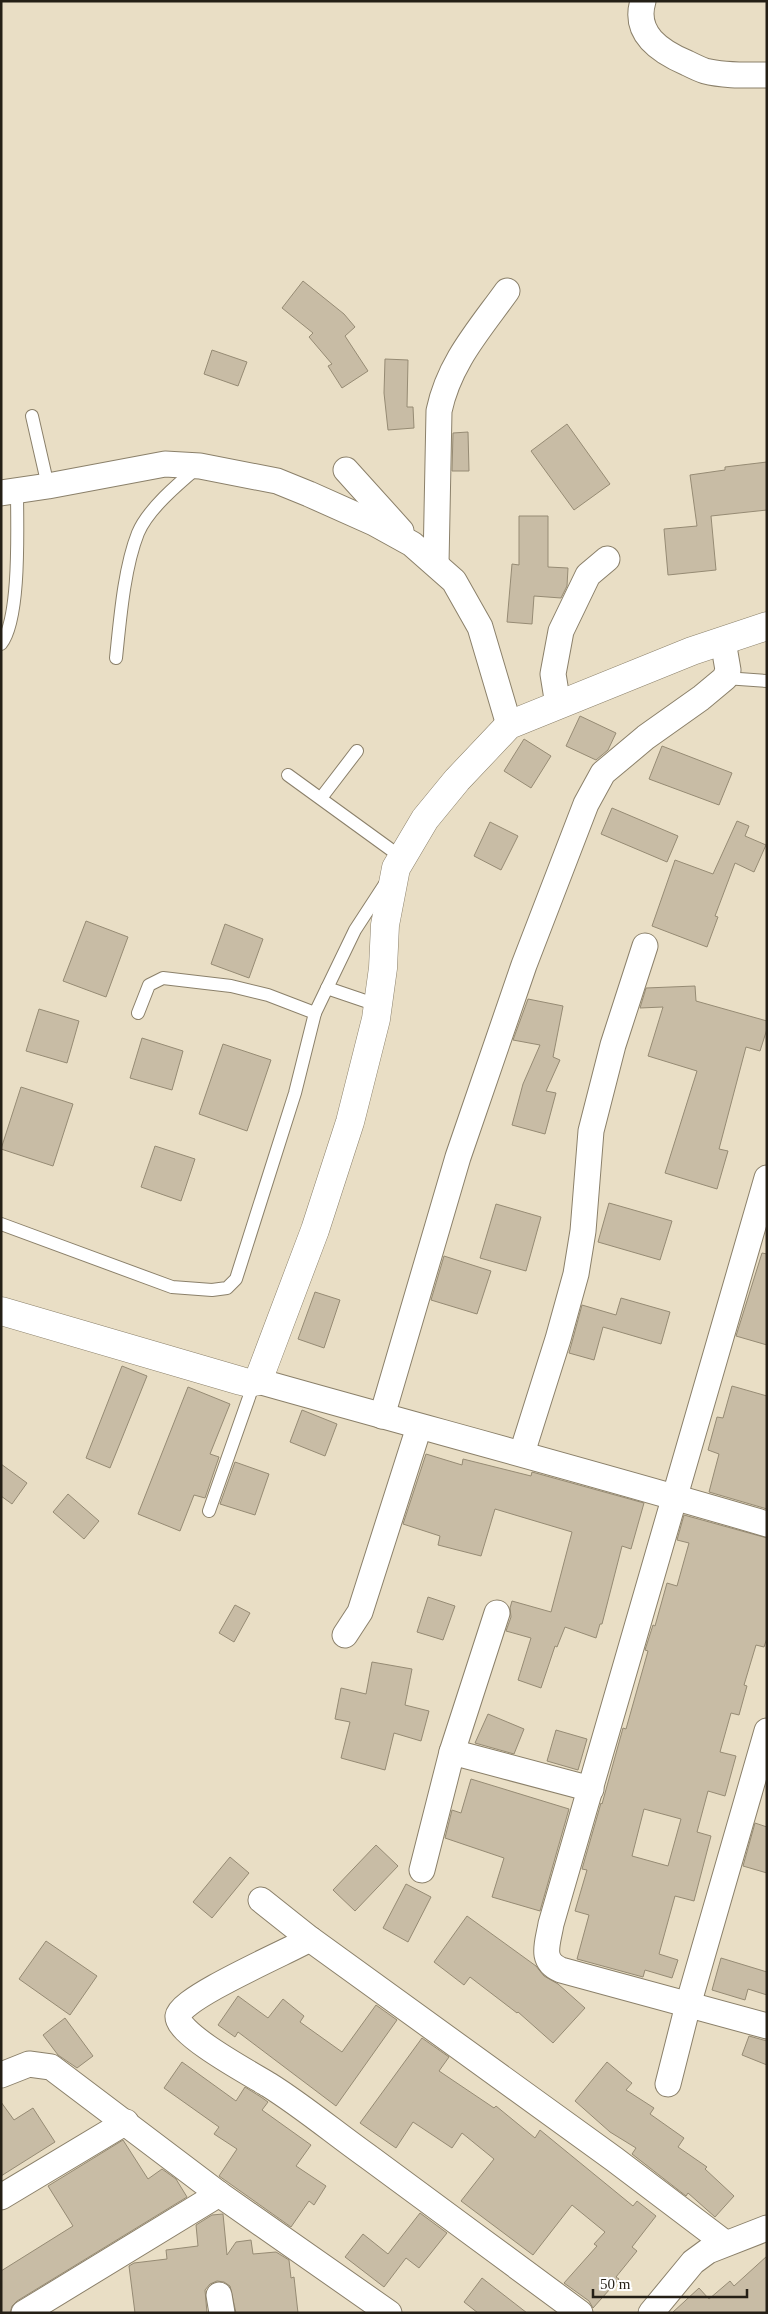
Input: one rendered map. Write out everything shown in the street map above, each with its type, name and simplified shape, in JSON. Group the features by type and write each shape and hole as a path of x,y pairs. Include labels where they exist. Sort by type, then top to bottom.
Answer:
{"street":[{"path":"643,1 641,10 643,28 653,44 670,56 704,71 767,76"},
{"path":"436,564 439,411 444,389 454,364 507,292"},
{"path":"9,492 165,464 200,466 277,481 374,523 412,544"},
{"path":"346,470 412,544 454,580 480,627 509,724"},
{"path":"558,705 553,674 561,631 588,575 607,559"},
{"path":"256,1382 315,1230 350,1122 378,1005 383,968 385,925 398,862 430,812 509,724 723,640 767,626"},
{"path":"382,1416 458,1157 524,965 586,804 603,773 646,736 701,698 725,678 728,670 723,640"},
{"path":"522,1453 576,1274 583,1231 591,1131 613,1045 646,946"},
{"path":"767,1178 551,1924 547,1959 551,1966 561,1970 767,2026"},
{"path":"1,1312 419,1427 522,1453 767,1524"},
{"path":"345,1635 360,1612 419,1427"},
{"path":"422,1870 452,1752 497,1613"},
{"path":"668,2084 688,2005 767,1731"},
{"path":"452,1752 591,1789"},
{"path":"261,1900 310,1939 614,2159 725,2243"},
{"path":"310,1939 292,1950 232,1977 194,1999 179,2010 178,2018 180,2024 195,2038 280,2093 580,2313"},
{"path":"1,2075 29,2064 51,2067 364,2304 389,2313"},
{"path":"1,2197 126,2122"},
{"path":"24,2313 219,2194"},
{"path":"650,2313 693,2262 708,2250 725,2243 764,2234"}],"lane":[{"path":"32,416 48,486"},
{"path":"116,658 125,586 138,532 165,496 200,466"},
{"path":"1,644 11,624 16,573 9,492"},
{"path":"725,678 767,681"},
{"path":"321,798 357,751"},
{"path":"1,1224 172,1287 212,1290 227,1288 236,1279 295,1092 315,1013 355,930 398,862 321,798 288,775"},
{"path":"138,1013 149,985 163,978 231,986 268,995 315,1013"},
{"path":"327,988 378,1005"},
{"path":"209,1511 256,1382"}],"building":[{"path":"303,281 344,314 355,327 345,336 368,371 342,388 328,366 332,364 309,337 313,333 282,308"},
{"path":"212,350 247,362 238,386 204,374"},
{"path":"385,359 408,360 407,407 413,407 414,428 388,430 384,393"},
{"path":"567,424 610,484 574,510 531,451"},
{"path":"468,432 469,471 452,471 453,433"},
{"path":"767,462 767,510 711,516 716,570 668,575 664,529 697,526 690,475 725,470 725,467"},
{"path":"519,516 548,516 548,567 568,568 567,586 561,598 534,596 532,624 507,622 512,564 519,565"},
{"path":"580,716 616,733 608,750 596,760 566,746"},
{"path":"524,739 551,756 531,788 504,771"},
{"path":"662,746 732,773 719,805 649,779"},
{"path":"612,808 678,836 667,862 601,834"},
{"path":"737,821 749,826 745,836 766,845 754,872 735,863 715,916 718,917 707,947 652,926 675,860 713,874"},
{"path":"490,822 518,836 501,870 474,856"},
{"path":"86,921 128,937 106,997 63,981"},
{"path":"225,924 263,939 249,978 211,964"},
{"path":"695,986 696,1001 767,1021 767,1029 760,1051 746,1047 719,1149 728,1151 717,1189 665,1173 697,1071 648,1056 663,1007 640,1008 646,988"},
{"path":"528,999 563,1006 553,1057 560,1060 546,1091 556,1093 545,1134 512,1125 523,1084 540,1045 513,1040"},
{"path":"39,1009 79,1021 67,1063 26,1051"},
{"path":"142,1038 183,1051 172,1090 130,1078"},
{"path":"223,1044 271,1060 247,1131 199,1114"},
{"path":"21,1087 73,1104 53,1166 1,1149"},
{"path":"155,1146 195,1159 181,1201 141,1187"},
{"path":"609,1203 672,1221 660,1260 598,1242"},
{"path":"496,1204 541,1217 526,1271 480,1258"},
{"path":"762,1253 767,1254 767,1345 736,1336"},
{"path":"444,1256 491,1271 477,1314 431,1300"},
{"path":"315,1292 340,1300 324,1348 298,1339"},
{"path":"621,1298 670,1312 661,1344 603,1327 594,1360 569,1353 582,1305 616,1315"},
{"path":"122,1366 147,1376 110,1468 86,1458"},
{"path":"732,1386 767,1396 767,1509 709,1492 719,1454 708,1450 717,1417 723,1418"},
{"path":"188,1387 230,1404 210,1454 219,1457 205,1498 194,1495 180,1531 138,1514"},
{"path":"302,1410 337,1424 325,1456 290,1442"},
{"path":"426,1454 462,1465 463,1459 531,1476 532,1472 644,1503 631,1549 622,1546 602,1624 600,1624 596,1638 565,1627 557,1647 555,1646 541,1688 518,1680 531,1638 506,1631 511,1617 510,1608 512,1601 551,1612 572,1532 495,1509 481,1556 438,1545 440,1536 403,1524"},
{"path":"235,1462 269,1474 255,1515 220,1504"},
{"path":"1,1464 27,1483 12,1504 1,1496"},
{"path":"68,1494 99,1521 84,1539 53,1512"},
{"path":"684,1515 767,1538 767,1638 764,1647 756,1645 744,1685 747,1686 739,1715 731,1713 720,1752 736,1756 725,1796 708,1791 697,1832 711,1836 694,1901 675,1896 659,1954 678,1960 672,1978 645,1970 643,1977 577,1959 589,1915 575,1911 587,1870 582,1869 623,1728 626,1729 648,1651 645,1650 653,1625 655,1626 667,1583 677,1586 689,1543 677,1540","holes":["644,1809 681,1819 668,1866 632,1856"]},
{"path":"428,1597 455,1606 443,1640 417,1632"},
{"path":"235,1605 250,1613 234,1642 219,1633"},
{"path":"372,1662 412,1669 405,1705 429,1711 421,1741 394,1733 385,1770 341,1758 350,1722 335,1719 341,1688 366,1694"},
{"path":"488,1714 524,1729 514,1754 475,1743"},
{"path":"556,1730 587,1739 578,1770 547,1761"},
{"path":"471,1779 569,1809 540,1911 492,1897 504,1858 445,1838 452,1810 461,1813"},
{"path":"755,1823 767,1827 767,1873 743,1866"},
{"path":"376,1845 398,1866 355,1911 333,1890"},
{"path":"230,1857 249,1873 212,1918 193,1902"},
{"path":"406,1884 431,1897 408,1942 383,1928"},
{"path":"467,1916 536,1966 544,1976 558,1984 585,2008 553,2043 518,2012 470,1977 464,1985 434,1962"},
{"path":"46,1941 97,1976 70,2015 19,1979"},
{"path":"721,1958 767,1972 767,1995 748,1989 745,2000 712,1990"},
{"path":"238,1996 268,2018 283,1999 304,2016 300,2022 342,2052 376,2005 397,2020 336,2106 238,2032 235,2037 218,2025"},
{"path":"65,2018 93,2056 77,2068 58,2055 43,2035"},
{"path":"749,2036 767,2041 767,2065 742,2055"},
{"path":"422,2038 449,2057 439,2071 494,2108 496,2106 535,2138 540,2130 633,2206 637,2201 656,2216 632,2247 637,2251 616,2277 619,2279 593,2308 589,2301 564,2283 597,2246 594,2244 605,2232 572,2205 533,2255 461,2201 494,2159 462,2133 452,2148 413,2122 396,2148 360,2123"},
{"path":"182,2062 236,2101 245,2087 261,2097 268,2102 262,2110 311,2145 296,2166 326,2186 314,2205 309,2201 291,2227 219,2176 237,2149 214,2134 219,2127 164,2088"},
{"path":"607,2062 632,2083 626,2090 654,2108 650,2114 684,2138 678,2147 707,2167 705,2169 734,2196 715,2217 688,2193 686,2196 632,2154 636,2148 610,2132 575,2101"},
{"path":"1,2102 14,2120 33,2108 55,2142 1,2176"},
{"path":"123,2140 148,2179 162,2169 176,2179 187,2197 17,2301 12,2306 10,2313 1,2313 1,2271 73,2226 48,2186"},
{"path":"420,2213 447,2233 419,2268 406,2258 384,2287 345,2257 363,2234 388,2254"},
{"path":"223,2214 227,2255 236,2242 251,2240 253,2254 276,2252 289,2260 291,2278 294,2277 298,2313 236,2313 230,2286 224,2282 217,2281 210,2284 205,2290 207,2313 135,2313 129,2266 134,2263 167,2259 166,2250 198,2246 196,2225 212,2215"},
{"path":"767,2256 767,2313 672,2313 699,2288 709,2299 730,2281 734,2286"},
{"path":"482,2278 527,2313 478,2313 464,2302"}]}
